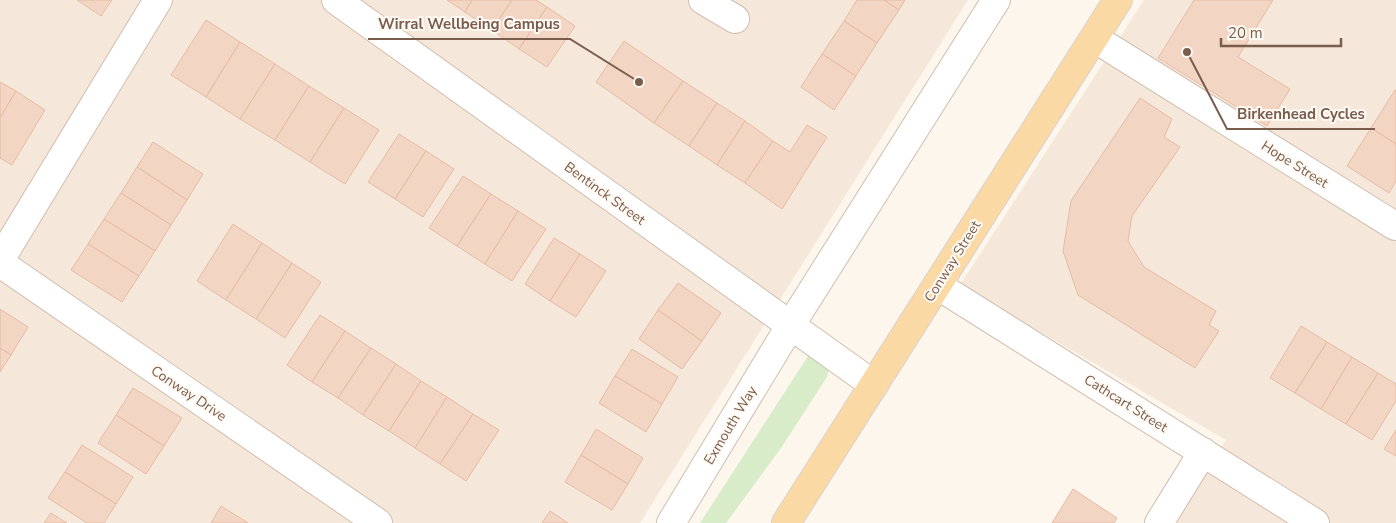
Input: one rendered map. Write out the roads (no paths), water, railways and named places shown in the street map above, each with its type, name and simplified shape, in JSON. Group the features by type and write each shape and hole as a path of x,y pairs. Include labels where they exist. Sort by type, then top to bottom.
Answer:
{"main road":[{"name":"Conway Street","path":"786,523 1118,0"}],"street":[{"path":"0,262 158,0"},
{"name":"Bentinck Street","path":"336,0 874,385"},
{"path":"703,0 735,19"},
{"name":"Exmouth Way","path":"671,523 790,326 996,0"},
{"name":"Hope Street","path":"1094,38 1395,226"},
{"name":"Conway Drive","path":"0,262 378,523"},
{"name":"Cathcart Street","path":"937,285 1315,523"},
{"path":"1159,523 1203,452"}],"place":[{"name":"Birkenhead Cycles","path":"1187,52"},
{"name":"Wirral Wellbeing Campus","path":"639,82"}]}
